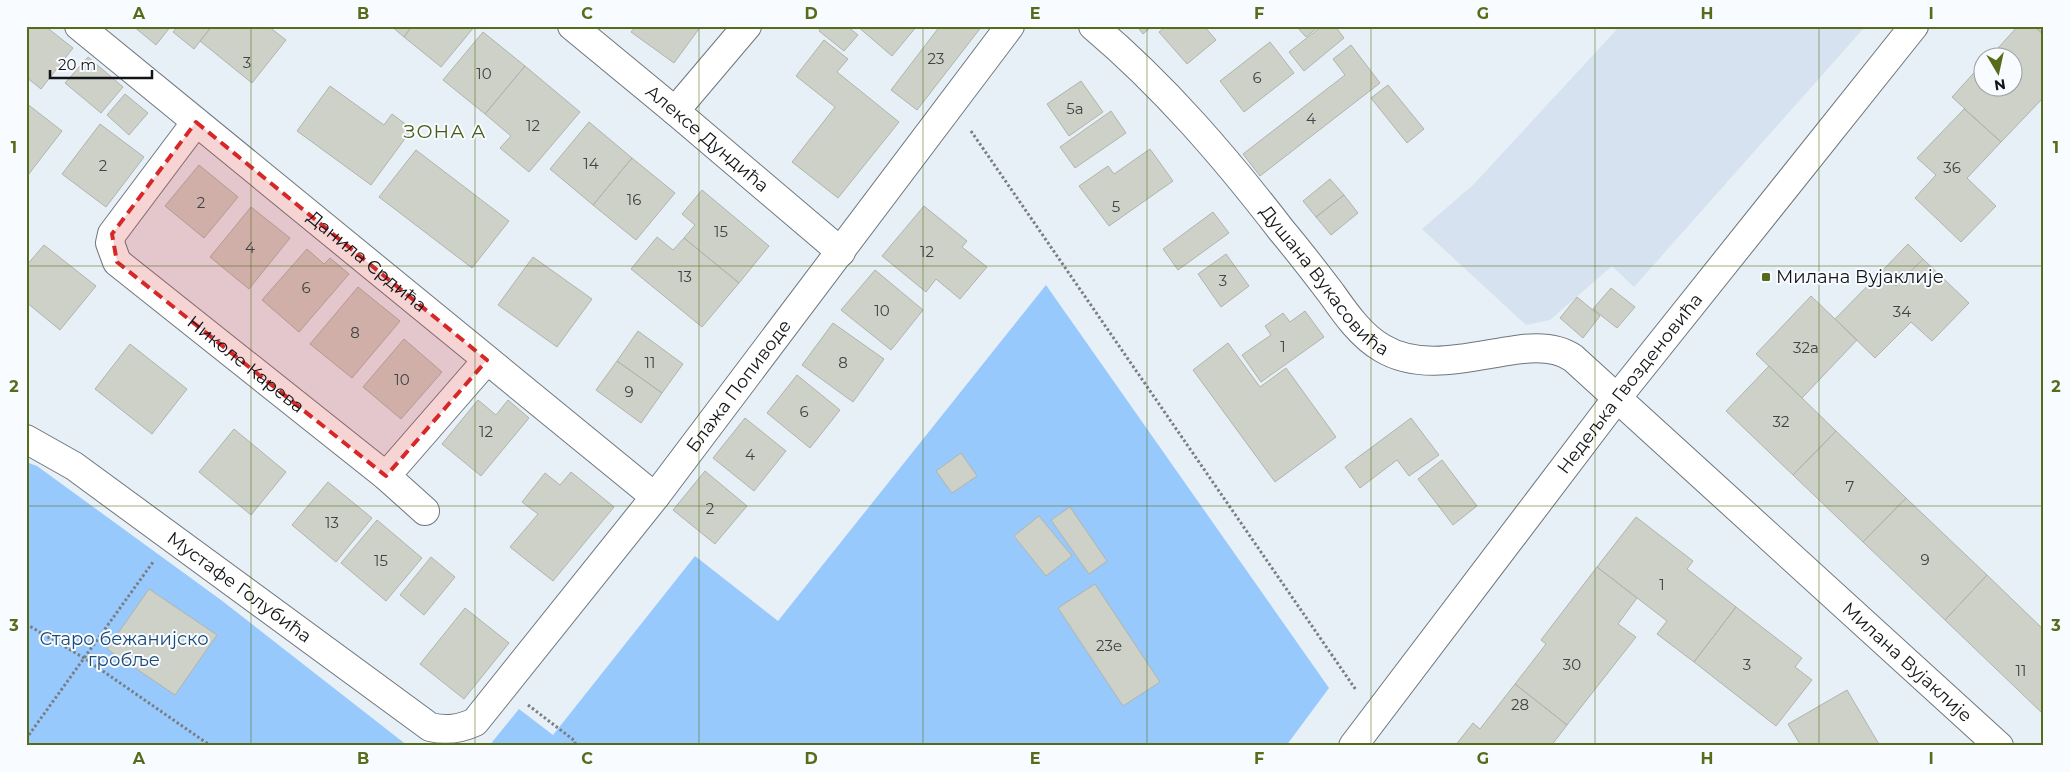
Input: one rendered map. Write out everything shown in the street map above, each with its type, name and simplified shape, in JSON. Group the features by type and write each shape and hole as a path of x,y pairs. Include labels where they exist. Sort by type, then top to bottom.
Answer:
{"street":[{"name":"Данила Срдића","path":"79,26 654,497"},
{"name":"Алексе Дундића","path":"572,26 841,252"},
{"path":"675,111 747,26"},
{"name":"Блажа Попиводе","path":"453,729 475,722 654,497 1010,26"},
{"name":"Душана Вукасовића","path":"1093,26 1123,52 1169,98 1222,156 1343,310 1366,336 1382,348 1411,360 1425,361 1528,348 1554,350 1573,358 1617,398"},
{"name":"Недељка Гвозденовића","path":"1353,746 1617,398 1914,26"},
{"name":"Николе Карева","path":"196,122 112,234 110,243 112,253 117,262 386,476 425,511"},
{"path":"386,476 487,360"},
{"name":"Милана Вујаклије","path":"1617,398 1999,746"},
{"name":"Мустафе Голубића","path":"26,439 74,466 430,727 443,730 453,729"}],"path":[{"path":"951,102 1375,717"},
{"path":"26,739 171,537"},
{"path":"26,624 84,658 211,746"},
{"path":"504,686 575,740 576,746"}],"highlighted area":[{"path":"196,122 487,360 386,476 117,262 112,234"}],"shaded area":[{"path":"1620,26 1862,26 1864,28 1634,287 1612,266 1550,320 1526,325 1422,229 1473,185"}],"green space":[{"path":"1046,285 1329,688 1286,746 489,746 519,709 553,735 695,556 778,621"},
{"name":"Старо бежанијско гробље","path":"26,462 37,466 221,600 408,746 26,746"}],"building":[{"path":"26,26 45,26 73,48 41,89 26,77"},
{"path":"133,26 171,26 156,45"},
{"path":"178,26 212,26 194,49 173,32"},
{"path":"212,26 268,26 286,40 252,83 200,41"},
{"path":"391,26 412,26 404,37"},
{"path":"412,26 475,26 441,67 404,37"},
{"path":"636,26 701,26 674,63 631,32"},
{"path":"822,26 847,26 858,35 844,51 819,31"},
{"path":"857,26 917,26 892,56"},
{"path":"940,26 982,26 917,110 891,90"},
{"path":"1137,26 1152,26 1143,34"},
{"path":"1166,26 1204,26 1216,40 1187,64 1159,32"},
{"path":"1296,26 1319,26 1306,37"},
{"path":"1322,26 1335,26 1344,38 1304,71 1289,52"},
{"path":"2018,26 2034,26 2044,35 2044,97 2001,142 1952,97 1972,75 1972,98 2022,98 2022,48 1998,48"},
{"path":"2034,26 2044,26 2044,35"},
{"path":"483,32 525,66 485,114 443,80"},
{"path":"824,40 848,59 837,72 899,122 838,198 792,162 835,107 796,76"},
{"path":"1270,42 1294,73 1244,112 1220,81"},
{"path":"1351,45 1380,83 1260,176 1243,154 1345,75 1333,59"},
{"path":"88,57 123,87 101,113 65,83"},
{"path":"525,66 580,112 529,172 500,148 511,136 485,114"},
{"path":"1081,81 1103,112 1069,136 1047,104"},
{"path":"1388,85 1424,129 1407,143 1371,98"},
{"path":"330,86 384,125 392,114 412,129 371,185 297,131"},
{"path":"125,94 148,113 129,135 107,115"},
{"path":"26,103 62,131 28,175 26,174"},
{"path":"1964,109 2001,142 1967,178 1996,206 1961,242 1915,198 1936,175 1917,158"},
{"path":"1111,111 1126,133 1075,168 1060,147"},
{"path":"589,122 632,158 593,205 550,169"},
{"path":"100,124 144,157 106,207 62,174"},
{"path":"1150,149 1173,181 1109,226 1079,186 1108,166 1114,174"},
{"path":"416,150 509,221 472,268 379,197"},
{"path":"632,158 675,193 636,240 593,205"},
{"path":"199,165 238,197 204,238 165,206"},
{"path":"1330,179 1344,195 1316,217 1303,201"},
{"path":"702,190 769,246 739,283 684,238 695,225 682,214"},
{"path":"1344,195 1358,213 1331,235 1316,217"},
{"path":"924,206 967,241 962,247 987,267 960,299 936,279 926,292 882,256"},
{"path":"251,207 290,238 249,289 210,257"},
{"path":"1213,212 1229,233 1178,270 1163,249"},
{"path":"657,237 673,250 684,238 739,283 702,327 631,269"},
{"path":"1908,244 1923,259 1896,286 1882,271"},
{"path":"44,245 96,286 60,330 26,302 26,266"},
{"path":"307,249 324,264 330,258 349,274 299,332 262,300"},
{"path":"1226,254 1249,286 1221,307 1198,274"},
{"path":"533,257 592,299 557,347 498,305"},
{"path":"1923,259 1969,303 1932,341 1911,322 1875,358 1835,319 1882,271 1896,286"},
{"path":"875,270 923,310 891,350 841,310"},
{"path":"358,287 400,321 352,378 310,344"},
{"path":"1611,288 1635,307 1617,328 1593,309"},
{"path":"1811,296 1857,340 1802,398 1756,354"},
{"path":"1577,297 1600,316 1583,338 1560,318"},
{"path":"1305,311 1324,337 1261,382 1242,355 1271,335 1265,326 1283,313 1290,322"},
{"path":"833,323 884,359 853,402 802,365"},
{"path":"638,331 683,364 662,393 617,361"},
{"path":"404,339 442,372 401,419 363,387"},
{"path":"1228,343 1260,387 1286,368 1336,437 1275,482 1193,370"},
{"path":"130,344 187,389 152,434 95,389"},
{"path":"617,361 662,393 641,423 596,390"},
{"path":"1769,366 1836,431 1793,475 1726,411"},
{"path":"797,375 840,410 810,448 767,413"},
{"path":"478,400 496,415 508,400 529,418 481,476 442,444"},
{"path":"745,418 786,451 754,491 713,458"},
{"path":"1411,418 1439,455 1409,476 1397,460 1360,488 1345,467"},
{"path":"234,429 286,472 251,515 199,472"},
{"path":"1836,431 1906,498 1863,542 1793,475"},
{"path":"961,453 977,476 952,493 936,471"},
{"path":"1442,460 1477,506 1453,525 1418,479"},
{"path":"705,471 747,506 715,544 673,510"},
{"path":"571,472 614,507 553,581 510,547 538,514 522,502 545,473 560,485"},
{"path":"328,482 372,518 336,562 292,525"},
{"path":"1906,498 1987,575 1945,620 1863,542"},
{"path":"1070,507 1107,561 1089,574 1051,520"},
{"path":"1039,516 1072,556 1046,576 1014,536"},
{"path":"1636,517 1693,561 1687,569 1736,607 1694,662 1657,634 1667,621 1597,567"},
{"path":"377,520 422,558 386,601 341,563"},
{"path":"431,557 455,577 424,615 400,595"},
{"path":"1597,567 1637,598 1618,624 1636,637 1567,725 1515,684 1546,644 1541,640"},
{"path":"1987,575 2044,630 2044,711 2042,713 1945,620"},
{"path":"1095,584 1160,682 1123,706 1058,608"},
{"path":"149,589 217,635 175,695 107,649"},
{"path":"1736,607 1802,658 1795,667 1812,680 1776,726 1694,662"},
{"path":"465,608 509,643 464,699 420,664"},
{"path":"1515,684 1567,725 1551,746 1455,746 1473,723 1480,729"},
{"path":"1847,690 1880,746 1801,746 1788,724"}],"place":[{"name":"Милана Вујаклије","path":"1766,277"}],"district":[{"name":"ЗОНА А","path":"445,131"}]}
